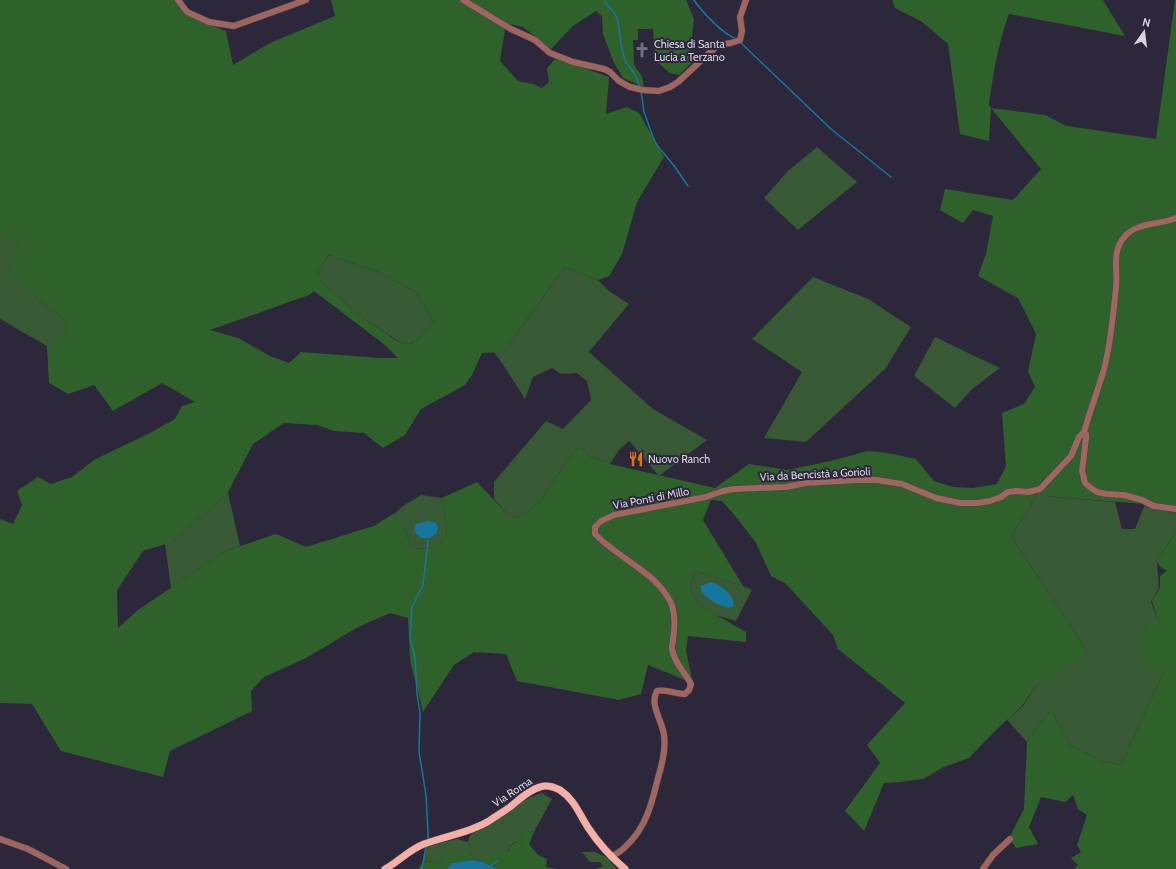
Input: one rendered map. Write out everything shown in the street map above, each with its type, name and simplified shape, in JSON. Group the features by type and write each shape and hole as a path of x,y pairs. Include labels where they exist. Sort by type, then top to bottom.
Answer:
{"main road":[{"name":"Via Roma","path":"385,869 422,845 466,831 488,821 541,786 550,786 563,793 575,805 601,846 625,869"}],"street":[{"path":"178,0 187,12 209,22 234,26 306,0"},
{"path":"463,0 505,26 535,40 550,53 572,62 604,69 630,87 658,91 670,87 678,82 718,45 740,40 742,31 740,18 746,0"},
{"name":"Via da Bencistà a Gorioli","path":"729,489 786,486 806,483 877,480 902,484 936,498 954,502 978,503 1001,497 1008,492 1028,492 1040,489 1071,456 1079,437 1084,432 1106,359 1114,307 1116,260 1119,244 1126,234 1135,228 1169,221 1176,218"},
{"name":"Via da Bencistà a Gorioli","path":"1084,432 1086,434 1086,438 1082,471 1085,483 1097,492 1124,495 1142,500 1154,506 1176,509"},
{"name":"Via Ponti di Millo","path":"611,857 626,847 635,836 645,820 653,799 661,767 664,746 662,725 655,709 654,695 657,691 663,690 685,694 689,690 691,684 677,664 672,648 675,622 670,601 655,581 602,541 595,534 595,527 601,521 614,515 706,498 729,489"},
{"path":"0,839 28,849 66,869"},
{"path":"983,869 1010,839"}],"green space":[{"path":"0,0 179,0 194,15 226,31 233,65 270,43 335,16 331,0 686,0 694,19 690,53 695,60 679,75 670,73 656,61 653,29 638,29 638,40 633,40 634,65 642,76 644,87 623,78 614,63 603,34 602,16 596,11 573,26 551,49 523,27 506,23 500,61 518,81 533,84 542,88 549,82 547,68 556,58 609,77 606,114 627,107 639,113 664,157 637,202 622,254 609,276 598,280 565,267 503,352 482,353 472,375 465,385 421,409 405,435 383,448 364,433 334,431 317,425 284,423 253,444 227,494 172,542 143,551 117,590 118,628 138,610 226,551 276,534 306,547 374,526 393,514 407,533 409,544 415,549 433,548 446,538 447,525 442,498 477,482 509,516 519,518 539,503 568,460 579,447 590,456 610,464 715,488 749,464 787,470 831,461 868,451 888,453 916,459 934,481 953,487 973,488 997,484 1006,466 1002,413 1024,404 1035,387 1028,372 1036,334 1018,298 978,276 986,254 993,216 973,210 963,223 940,210 945,189 1013,200 1041,169 991,108 1045,115 1067,126 1156,139 1176,0 1176,514 1145,504 1044,496 1044,478 1028,510 1011,536 1085,649 1082,660 1056,676 1037,684 1022,706 969,758 944,767 923,779 884,783 864,831 845,811 880,763 867,745 905,703 838,649 833,635 785,583 771,576 756,543 737,518 722,501 711,500 703,520 743,586 695,571 690,588 697,604 746,632 746,642 688,636 686,651 693,683 648,665 641,694 619,700 517,681 506,654 474,652 454,665 423,712 410,660 408,618 390,613 358,627 306,658 264,677 251,691 252,711 170,751 163,777 61,751 32,704 0,703 0,519 13,524 22,505 17,491 38,477 51,484 72,477 94,460 150,433 175,419 182,406 195,402 162,383 113,411 94,385 68,394 49,383 47,346 67,332 63,318 34,296 10,272 19,243 0,236","holes":["329,255 379,272 416,292 434,322 418,339 411,344 399,342 363,318 323,284 317,271","314,291 385,345 398,358 301,352 289,363 270,356 238,338 210,330 309,295"]},
{"path":"892,0 1103,0 1125,36 1009,14 996,59 989,105 991,108 989,141 960,134 948,44 921,21 895,8"},
{"path":"817,147 857,182 798,230 764,198 788,171"},
{"path":"0,236 19,242 34,296 63,318 68,332 47,346 0,319"},
{"path":"329,255 379,272 416,292 434,322 418,339 410,344 400,342 363,318 323,284 317,271"},
{"path":"565,267 598,280 609,291 629,304 589,352 653,409 707,440 659,476 629,441 619,450 610,464 590,456 579,447 568,460 539,503 519,518 509,516 494,499 494,482 546,421 563,429 591,400 587,381 577,373 561,374 552,368 533,377 525,399 494,352 503,352"},
{"path":"813,277 868,299 911,327 886,368 806,442 764,438 802,372 752,339"},
{"path":"935,337 1000,368 972,389 955,408 914,376"},
{"path":"1045,477 1045,496 1115,502 1122,529 1135,529 1145,504 1176,514 1176,532 1157,561 1159,588 1151,602 1159,622 1164,672 1121,765 1102,761 1070,745 1051,710 1027,742 1007,720 1023,706 1037,684 1085,649 1011,536 1028,510"},
{"path":"228,493 240,546 226,551 171,588 165,544 172,542"},
{"path":"421,495 442,498 447,525 446,538 433,548 415,549 409,544 407,533 393,515 403,506"},
{"path":"1176,532 1176,869 1074,869 1078,865 1071,858 1081,852 1077,845 1087,815 1078,809 1073,795 1065,802 1041,797 1029,827 1038,844 1016,848 1010,839 1024,809 1027,742 1051,710 1070,745 1102,761 1121,765 1164,672 1148,667 1139,648 1149,623 1159,622 1152,601 1160,588 1160,576 1167,571 1160,567 1157,561"},
{"path":"695,571 752,590 736,621 718,616 697,604 690,588"},
{"path":"542,793 552,799 534,832 525,831 523,842 519,844 517,841 512,844 508,851 492,851 480,858 483,862 472,860 474,857 468,853 448,853 443,863 429,861 423,862 427,846 457,839 468,842 470,835 522,802"},
{"path":"525,831 534,832 529,844 538,855 547,859 546,867 557,869 495,869 479,858 492,851 508,851 509,853 510,847 514,843 517,841 519,844 523,842 520,836"},
{"path":"582,852 595,852 606,857 617,869 596,869 603,866 600,862 590,862"},
{"path":"448,853 468,853 474,857 472,860 452,863 447,869 418,869 423,862 429,861 443,863"}],"water":[{"path":"428,521 436,523 438,527 437,533 430,538 421,538 414,532 416,524"},
{"path":"711,582 719,585 729,594 732,598 734,606 728,608 715,603 705,596 701,591 701,586"},
{"path":"472,860 483,862 495,869 447,869 452,863"}],"waterway":[{"path":"605,0 618,21 621,45 625,60 636,76 640,88"},
{"path":"694,0 713,22 736,39"},
{"path":"741,43 831,129 891,177"},
{"path":"641,91 644,112 653,137 657,145 688,186"},
{"path":"428,541 423,585 412,607 410,638 415,657 417,694 420,713 419,752 426,795 428,841"},
{"path":"422,869 426,846"},
{"path":"486,869 497,861"}],"place":[{"name":"Chiesa di Santa Lucia a Terzano","path":"642,50"},
{"name":"Nuovo Ranch","path":"636,459"}]}
